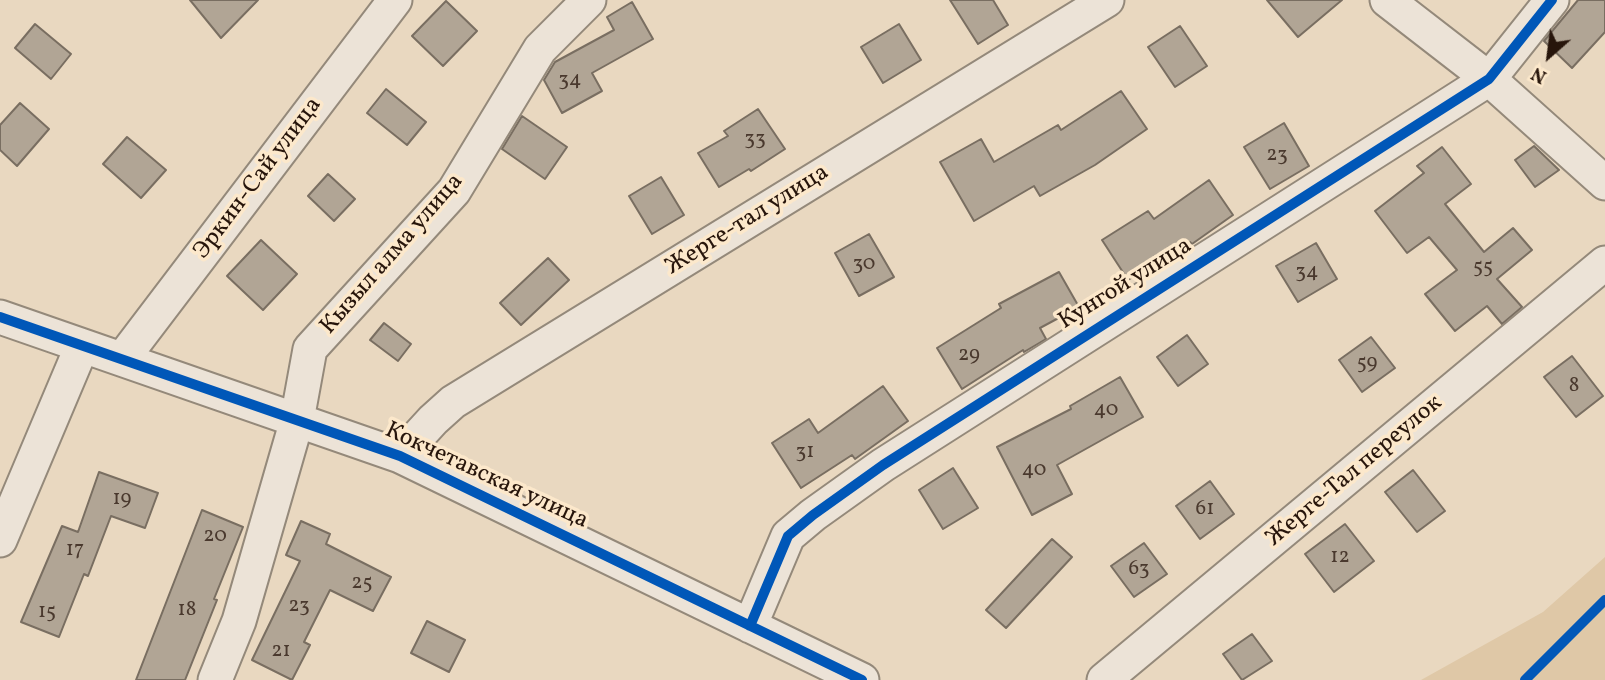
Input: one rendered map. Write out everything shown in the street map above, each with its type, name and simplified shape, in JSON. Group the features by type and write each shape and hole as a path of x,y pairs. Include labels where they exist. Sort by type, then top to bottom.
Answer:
{"street":[{"name":"Эркин-Сай улица","path":"123,358 396,0"},
{"name":"Кызыл алма улица","path":"215,680 239,621 298,420 310,349 454,191 540,49 589,0"},
{"name":"Жерге-тал улица","path":"400,456 453,402 1107,0"},
{"path":"1387,0 1489,79 1605,183"},
{"name":"Кунгой улица","path":"750,626 788,536 813,515 883,465 1489,79 1552,0"},
{"name":"Жерге-Тал переулок","path":"1104,680 1605,263"},
{"name":"Кокчетавская улица","path":"0,317 400,456 862,680"},
{"path":"0,540 82,346"}],"shaded area":[{"path":"1605,557 1605,680 1421,680 1543,612"}],"building":[{"path":"190,0 258,0 221,38"},
{"path":"950,0 993,0 1008,25 978,44"},
{"path":"1267,0 1342,0 1298,37"},
{"path":"1578,0 1605,0 1605,32 1572,68 1544,41"},
{"path":"446,1 477,31 443,66 412,36"},
{"path":"632,2 653,39 592,73 602,91 562,113 544,80 555,62 614,30 607,17"},
{"path":"35,24 71,54 51,79 15,48"},
{"path":"899,24 921,60 883,83 861,47"},
{"path":"1180,26 1207,66 1175,87 1148,47"},
{"path":"386,89 426,122 407,145 367,113"},
{"path":"1121,91 1147,129 1095,165 1040,196 1034,186 974,221 940,162 981,139 994,162 1058,125 1061,130"},
{"path":"20,103 49,129 17,166 0,150 0,125"},
{"path":"758,109 785,149 751,171 749,169 719,187 698,153 728,136 724,131"},
{"path":"522,116 567,147 545,179 502,149"},
{"path":"1284,123 1309,166 1270,189 1244,147"},
{"path":"127,137 166,170 141,198 103,164"},
{"path":"1534,146 1559,170 1535,187 1515,160"},
{"path":"1442,147 1471,184 1445,204 1484,252 1513,228 1532,250 1497,279 1522,307 1502,324 1487,306 1455,331 1425,294 1457,270 1429,237 1407,253 1375,211 1424,173 1417,166"},
{"path":"328,174 355,199 334,221 308,196"},
{"path":"661,177 684,215 652,234 629,196"},
{"path":"1209,180 1233,215 1192,244 1190,242 1128,280 1102,240 1148,211 1154,219"},
{"path":"869,234 894,277 859,296 835,253"},
{"path":"261,240 297,274 263,310 227,276"},
{"path":"1316,243 1337,279 1298,302 1276,266"},
{"path":"548,258 569,280 521,325 500,303"},
{"path":"1059,272 1079,307 1040,328 1046,339 1024,352 1023,350 962,389 937,348 1001,308 999,304"},
{"path":"384,323 411,344 398,361 370,340"},
{"path":"1187,335 1208,364 1178,386 1157,357"},
{"path":"1371,337 1395,368 1362,392 1339,360"},
{"path":"1572,356 1603,396 1576,417 1544,377"},
{"path":"1120,377 1143,417 1057,465 1072,494 1032,515 997,447 1071,409 1070,406"},
{"path":"883,386 908,421 855,459 852,455 801,488 772,443 809,419 818,433"},
{"path":"953,468 978,508 943,529 919,490"},
{"path":"1413,470 1445,511 1417,532 1385,492"},
{"path":"99,472 158,493 145,528 111,516 88,576 84,574 59,637 21,622 62,526 78,532"},
{"path":"1210,481 1234,514 1200,539 1176,506"},
{"path":"202,510 243,527 214,599 217,600 185,680 136,680"},
{"path":"301,521 330,534 326,544 391,577 373,611 330,590 304,642 310,645 292,680 252,660 300,561 286,555"},
{"path":"1345,524 1374,561 1334,592 1305,554"},
{"path":"1052,539 1072,557 1006,628 986,610"},
{"path":"1144,543 1167,574 1134,597 1111,566"},
{"path":"427,621 465,640 449,672 411,653"},
{"path":"1252,634 1272,661 1242,680 1223,654"}],"cycle path":[{"path":"750,626 788,536 813,515 883,465 1489,79 1552,0"},
{"path":"0,317 400,456 862,680"},
{"path":"1525,680 1605,600"}]}
